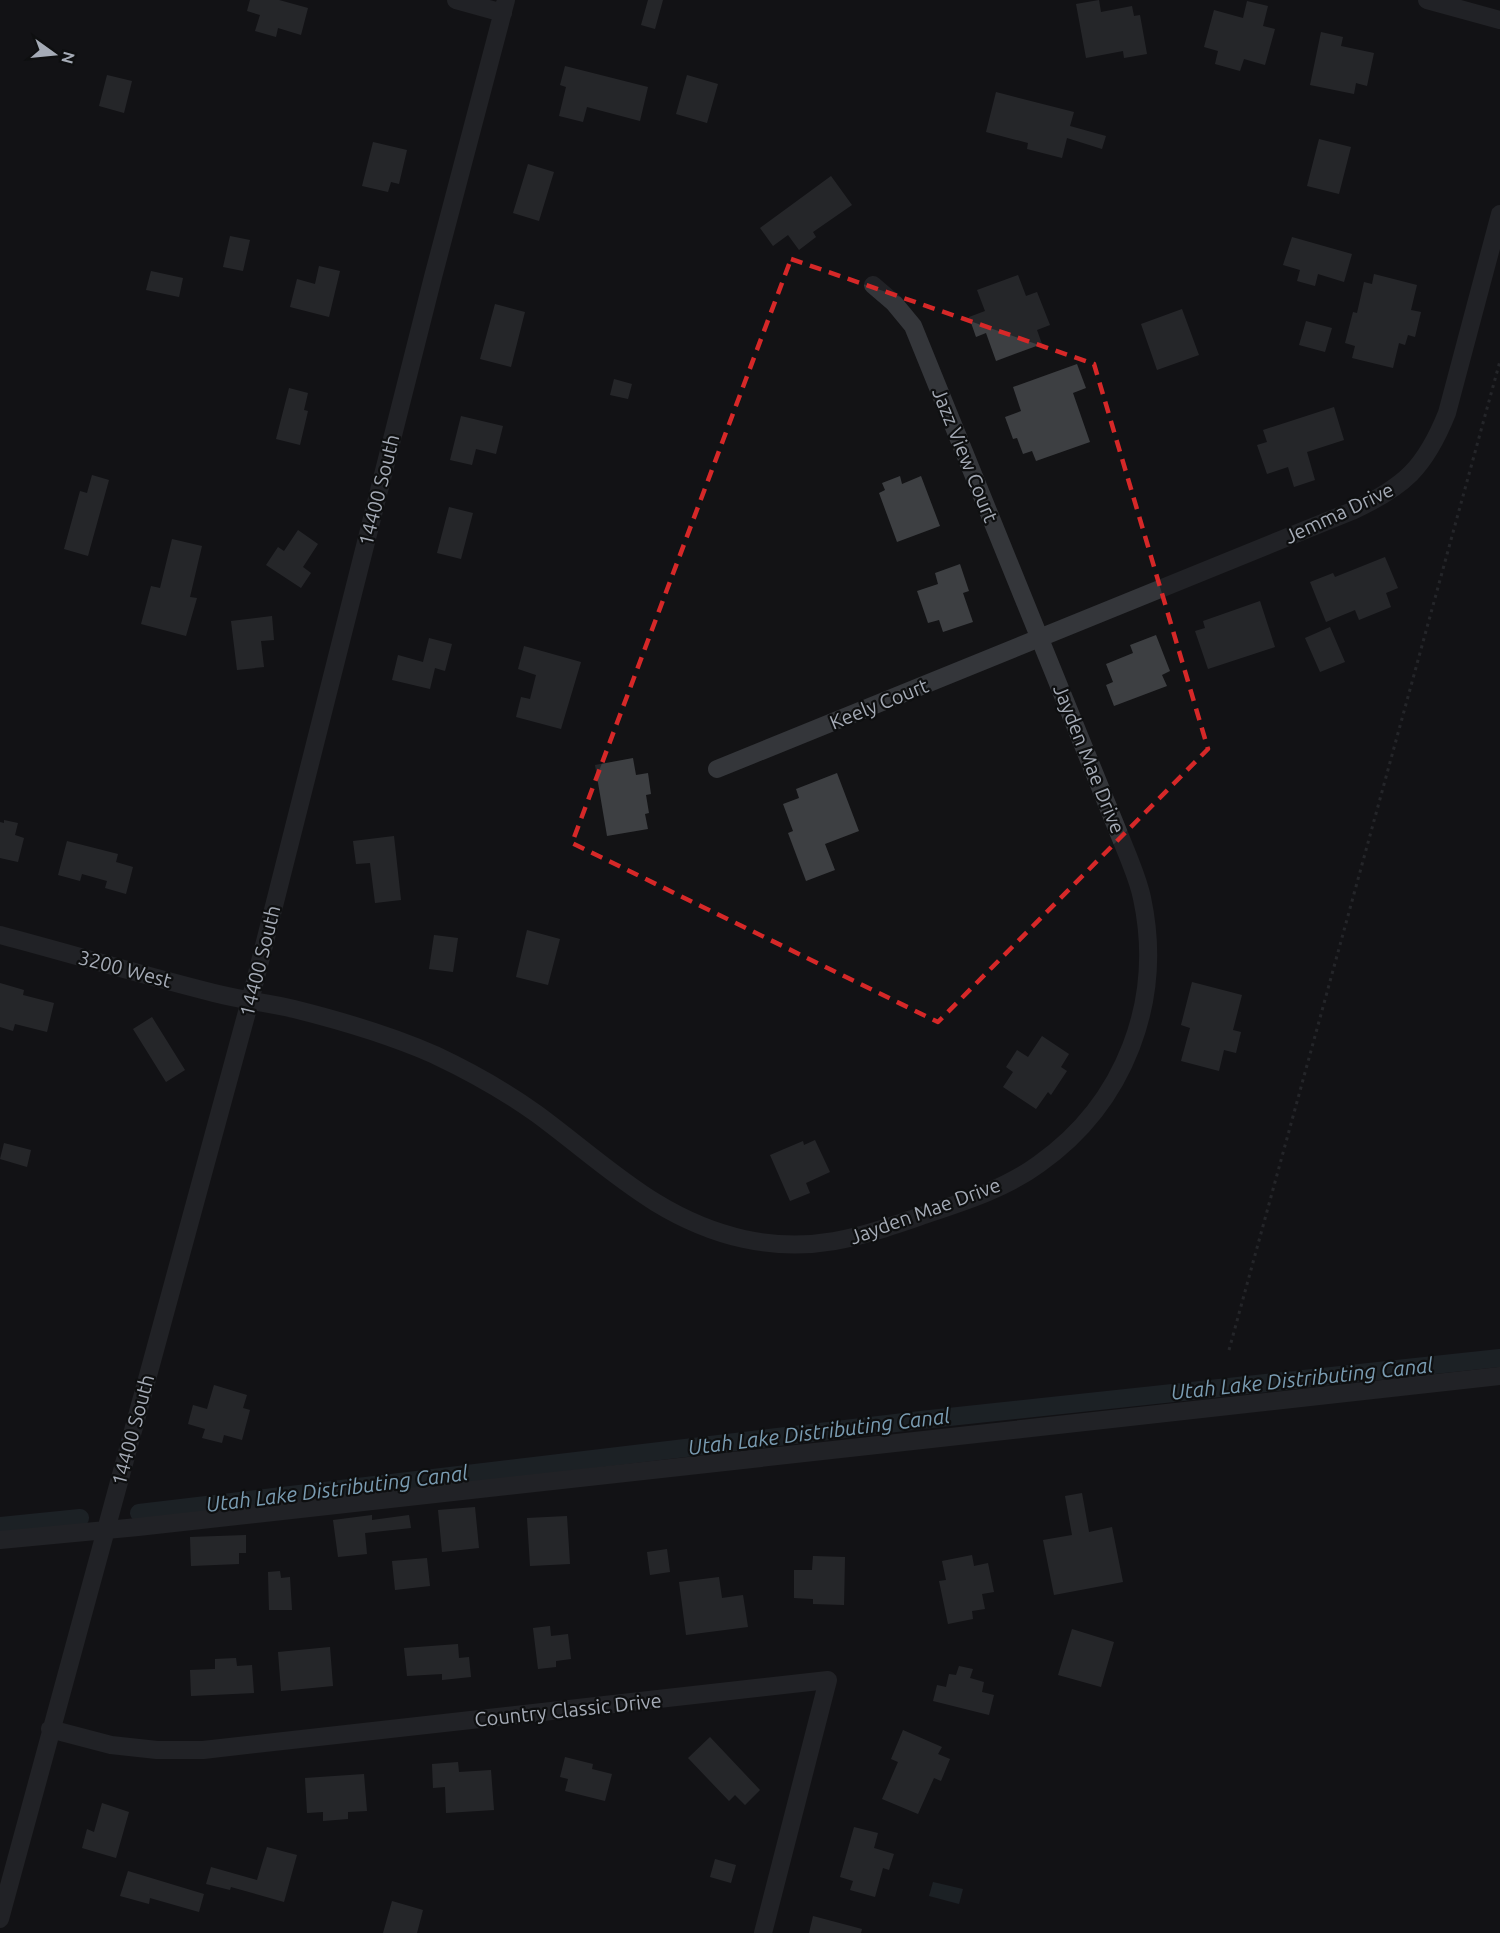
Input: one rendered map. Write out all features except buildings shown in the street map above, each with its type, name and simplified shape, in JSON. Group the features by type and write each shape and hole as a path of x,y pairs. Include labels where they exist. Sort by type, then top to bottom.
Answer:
{"street":[{"path":"456,0 505,6"},
{"path":"1427,0 1500,20"},
{"name":"14400 South","path":"0,1919 8,1860 51,1729 250,1001 433,277 505,6"},
{"name":"Jemma Drive","path":"1040,638 1352,512 1404,482 1422,462 1436,441 1447,413 1500,214"},
{"name":"Jazz View Court","path":"873,285 894,303 913,326 1040,638"},
{"name":"Jayden Mae Drive","path":"250,1001 292,1009 391,1037 473,1074 536,1113 639,1193 678,1216 709,1230 774,1244 810,1245 845,1241 969,1200 1036,1167 1062,1147 1087,1122 1113,1087 1130,1052 1141,1016 1149,972 1148,932 1142,895 1040,638"},
{"name":"Keely Court","path":"717,769 1040,638"},
{"name":"3200 West","path":"0,935 250,1001"},
{"path":"0,1540 1500,1376"},
{"name":"Country Classic Drive","path":"51,1729 111,1744 157,1750 203,1750 828,1680 763,1933"}],"path":[{"path":"1229,1350 1500,362"}],"highlighted area":[{"path":"791,259 1094,364 1208,749 938,1022 572,843"}],"shaded area":[{"path":"933,1882 963,1889 959,1904 929,1896"}],"waterway":[{"name":"Utah Lake Distributing Canal","path":"139,1513 921,1420 1500,1358"},
{"name":"Utah Lake Distributing Canal","path":"0,1526 80,1518"}]}
